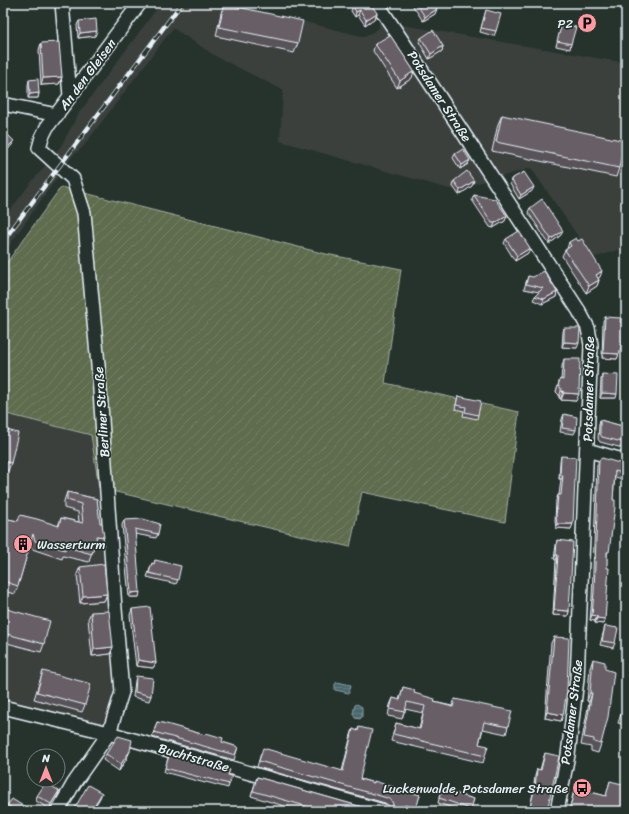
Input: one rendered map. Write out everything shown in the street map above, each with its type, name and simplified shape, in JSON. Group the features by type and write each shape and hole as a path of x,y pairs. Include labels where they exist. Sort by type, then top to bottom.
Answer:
{"street":[{"path":"62,3 70,96"},
{"name":"An den Gleisen","path":"39,148 47,127 140,3"},
{"name":"Potsdamer Straße","path":"377,3 579,311 588,328 591,345 577,679 568,755 557,811"},
{"path":"3,104 57,115"},
{"name":"Berliner Straße","path":"39,148 72,179 84,213 99,376 114,602 122,692 109,733"},
{"path":"587,450 626,461"},
{"name":"Buchtstraße","path":"3,707 109,733 383,811"},
{"path":"58,811 74,783 109,733"}],"shaded area":[{"path":"161,3 229,3 365,37 379,28 379,21 626,63 626,247 593,258 531,168 453,190 280,141 283,90 217,57 173,28 82,148 73,155 3,254 3,220 61,146 79,113"},
{"path":"3,413 91,435 115,609 122,692 109,733 3,707"}],"green space":[{"path":"61,187 326,254 401,269 385,383 519,412 505,522 362,492 350,547 99,488 91,435 3,413 3,268"}],"water":[{"path":"337,682 351,685 349,693 335,690 335,684"},
{"path":"357,704 362,707 362,717 360,719 355,718 353,713 355,705"}],"building":[{"path":"358,3 370,3 377,13 366,20 360,10 356,12 353,6"},
{"path":"416,3 432,3 437,9 425,17"},
{"path":"224,4 303,21 298,43 219,27"},
{"path":"486,10 501,14 496,31 481,28"},
{"path":"96,19 97,31 80,33 79,21"},
{"path":"562,24 576,27 571,44 557,41"},
{"path":"433,30 443,46 431,54 421,38"},
{"path":"390,35 414,71 400,81 375,44"},
{"path":"59,42 62,77 43,78 41,43"},
{"path":"38,79 39,93 30,94 29,80"},
{"path":"502,115 625,141 619,168 496,142"},
{"path":"3,130 14,141 4,151 3,150"},
{"path":"463,149 470,160 462,165 455,154"},
{"path":"467,171 474,181 460,190 454,181"},
{"path":"524,172 534,187 521,195 511,179"},
{"path":"474,195 495,199 507,216 495,223 492,223"},
{"path":"542,199 563,231 551,239 530,208"},
{"path":"519,231 530,248 517,256 506,239"},
{"path":"576,238 578,241 582,239 602,271 596,275 599,280 589,286 565,250 571,246 569,242"},
{"path":"544,271 557,292 544,299 535,296 543,288 526,284 528,276 533,277"},
{"path":"605,317 621,318 620,322 622,322 622,327 624,328 623,340 619,354 603,353"},
{"path":"564,328 580,328 579,343 564,342"},
{"path":"564,359 580,359 579,394 564,393 558,386 560,379 563,380"},
{"path":"602,374 618,375 617,394 602,393"},
{"path":"458,396 481,401 478,415 465,412 466,407 456,405"},
{"path":"564,414 577,417 576,430 562,428"},
{"path":"600,420 626,427 626,443 602,437 600,434"},
{"path":"3,429 18,433 11,463 3,461"},
{"path":"561,456 576,457 573,524 557,524 556,516 558,495 561,495 563,475 560,475"},
{"path":"602,458 626,465 626,474 615,471 613,500 615,500 615,507 609,552 607,552 607,568 609,568 605,619 597,618 597,616 592,615 599,460"},
{"path":"67,492 97,499 100,523 102,523 104,537 97,536 92,554 66,547 65,550 35,541 33,534 18,586 3,581 3,518 18,521 20,515 59,526 61,518 83,523 81,504 67,500"},
{"path":"143,519 160,524 158,534 135,529 140,592 131,593 124,520"},
{"path":"557,540 573,542 569,611 554,610 558,555 556,555"},
{"path":"155,560 181,566 178,580 149,573 152,563 154,564"},
{"path":"104,564 107,594 83,596 80,567"},
{"path":"150,607 156,663 138,660 132,609"},
{"path":"3,608 50,621 44,644 3,633"},
{"path":"109,611 113,647 94,649 91,612"},
{"path":"605,626 618,628 615,643 602,641"},
{"path":"554,637 569,638 567,690 563,715 547,712"},
{"path":"593,659 605,662 605,669 614,672 608,717 601,744 594,742 594,739 584,737 592,693 590,693"},
{"path":"43,671 91,684 85,705 37,692"},
{"path":"136,676 153,678 151,696 135,692"},
{"path":"403,687 415,690 414,693 435,699 434,702 453,707 455,699 512,711 508,727 484,722 479,744 488,746 485,756 393,734 396,723 420,729 425,706 407,702 405,712 390,709 393,698 400,700"},
{"path":"625,702 626,703 626,718 621,716"},
{"path":"3,714 7,715 4,727 3,727"},
{"path":"157,722 205,735 206,733 223,738 222,742 238,747 235,755 154,732"},
{"path":"359,727 372,730 360,779 374,783 374,781 420,795 416,809 405,805 403,811 391,811 393,804 391,800 387,798 259,761 263,748 343,771 353,729 358,731"},
{"path":"118,736 132,740 130,751 121,764 106,754"},
{"path":"170,753 230,770 228,775 232,776 229,784 165,768"},
{"path":"545,753 559,756 547,811 529,811 535,787 537,769 541,770"},
{"path":"257,777 376,811 318,811 309,809 309,807 253,791"},
{"path":"610,781 626,785 626,811 569,811 575,788 606,796"},
{"path":"88,785 102,793 91,811 73,811"},
{"path":"42,788 55,788 59,791 51,804 37,796"},
{"path":"441,789 474,799 471,809 439,798"},
{"path":"12,799 31,811 17,811 7,805"}],"railway":[{"path":"3,241 182,3"}],"place":[{"name":"P2","path":"587,23"},
{"name":"Wasserturm","path":"23,544"},
{"name":"Luckenwalde, Potsdamer Straße","path":"582,788"}]}
